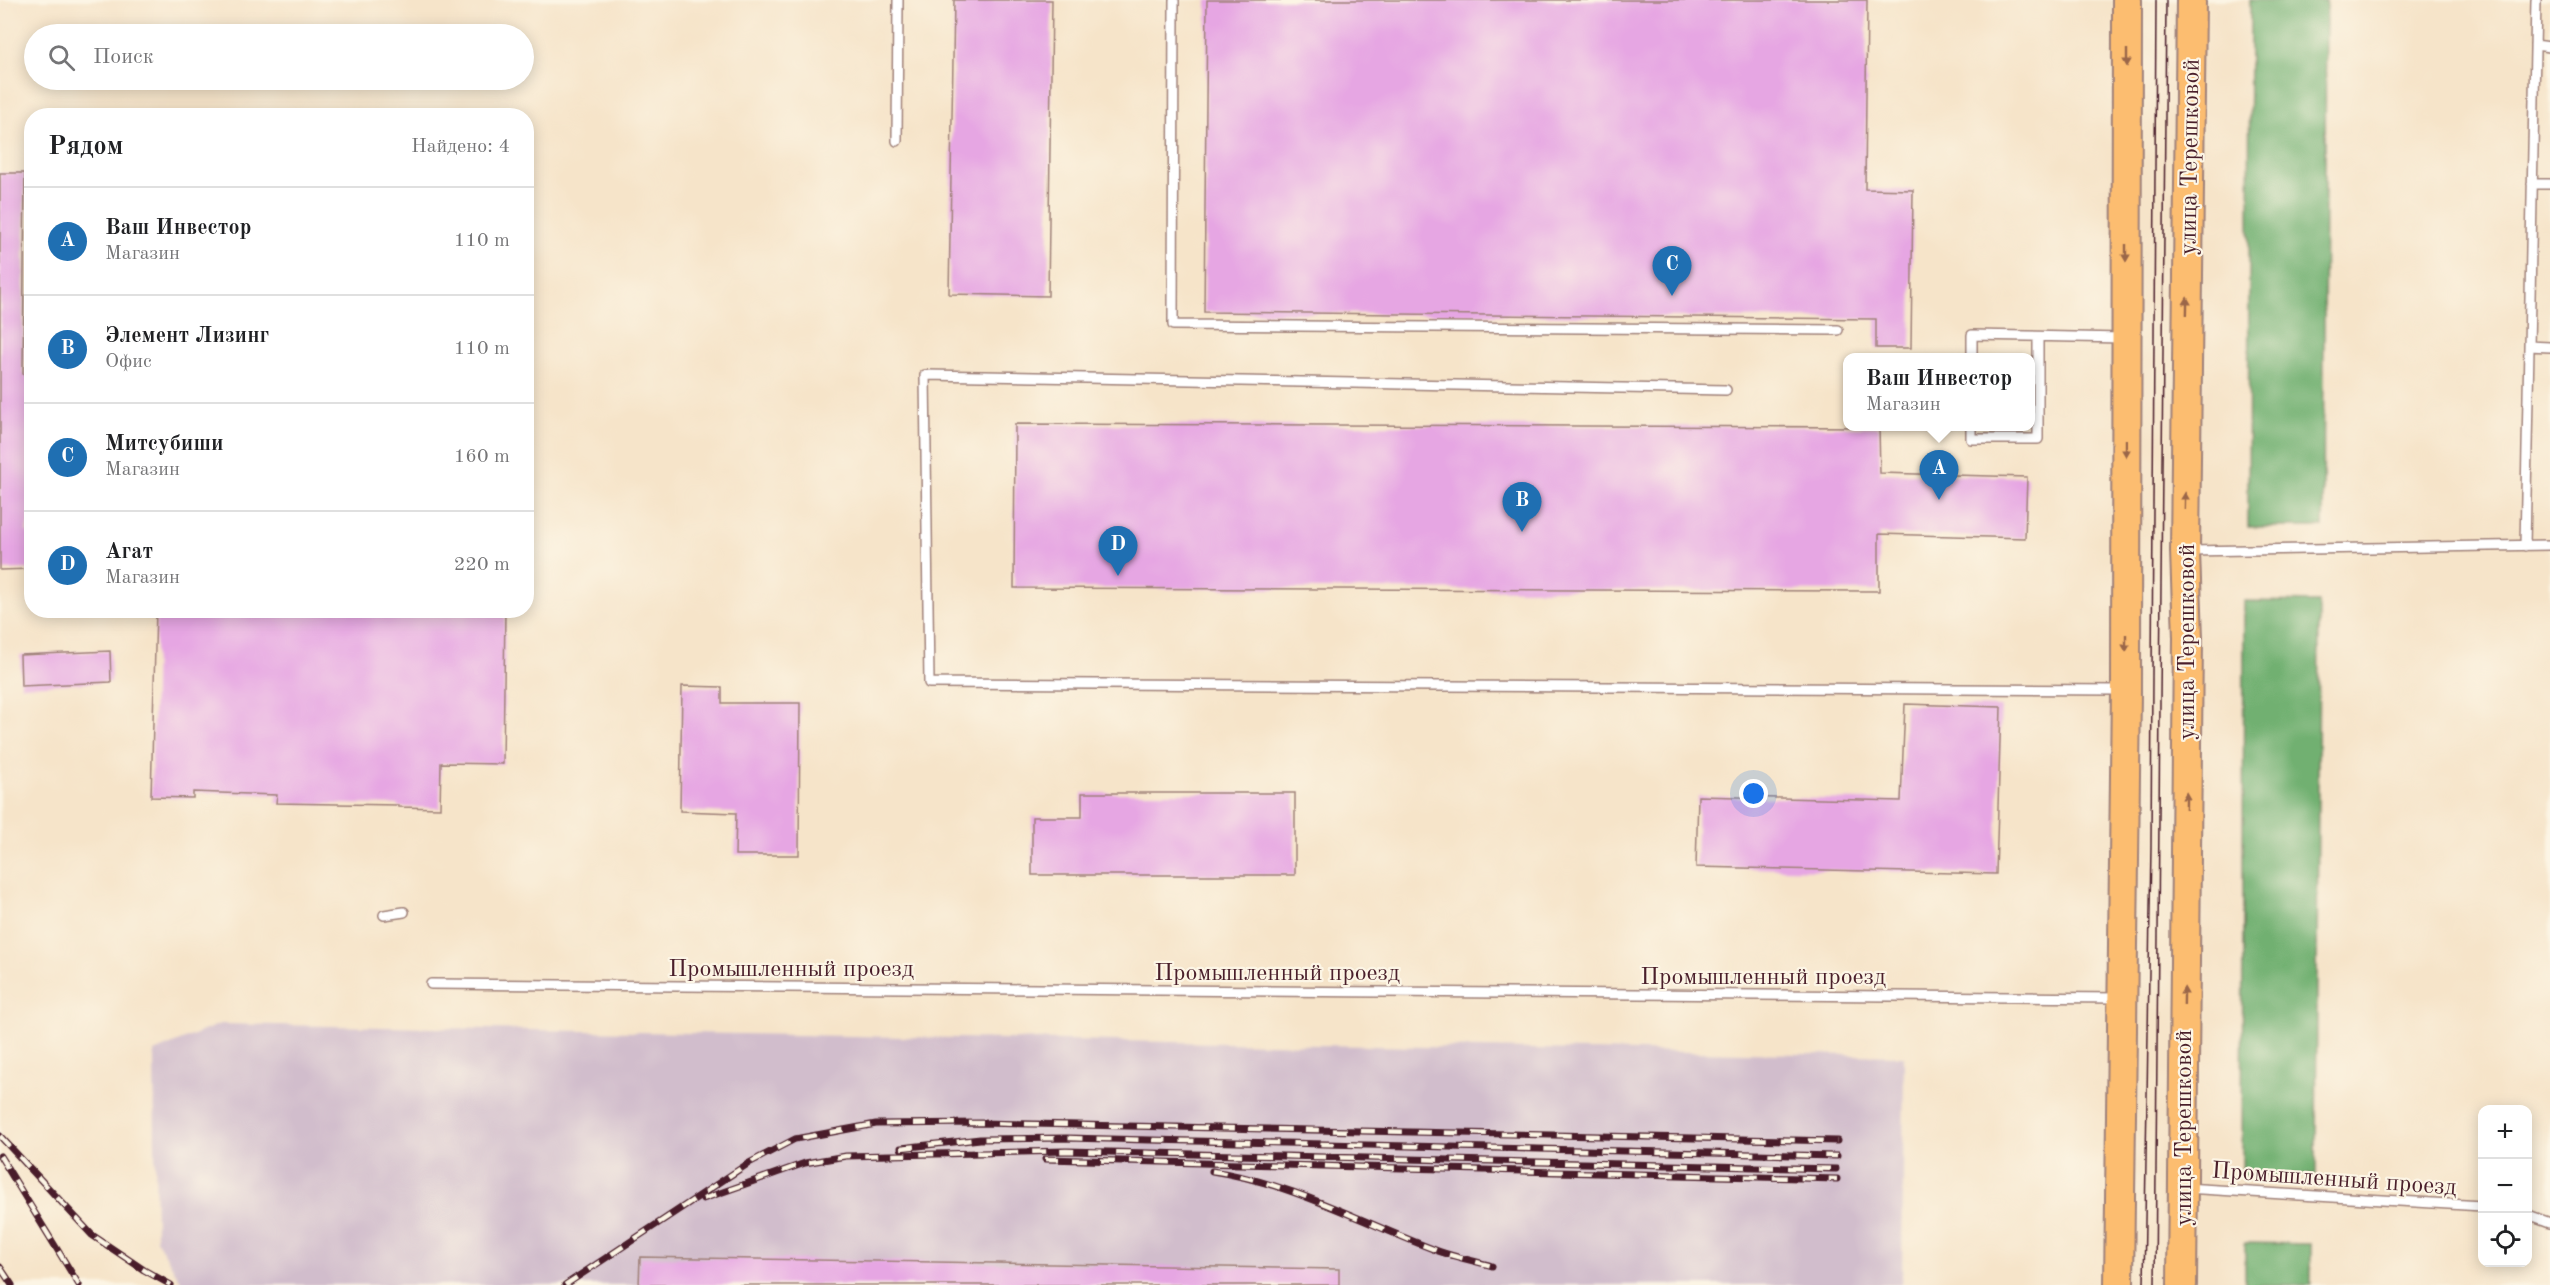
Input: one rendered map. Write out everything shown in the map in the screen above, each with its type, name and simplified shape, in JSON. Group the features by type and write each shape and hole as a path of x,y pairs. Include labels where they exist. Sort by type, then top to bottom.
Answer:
{"main road":[{"path":"2119,1285 2126,690 2127,0"},
{"name":"улица Терешковой","path":"2182,1285 2188,638 2185,551 2191,0"}],"lane":[{"path":"897,141 898,0"},
{"path":"1174,0 1173,325 1838,330"},
{"path":"2525,546 2536,0"},
{"path":"2535,45 2550,47"},
{"path":"2532,184 2550,184"},
{"path":"1972,353 1972,334 2038,338 2126,338"},
{"path":"1971,431 1971,439 2038,439 2038,338"},
{"path":"2529,346 2550,347"},
{"path":"1726,390 925,375 929,683 2126,690"},
{"path":"2185,551 2550,545"},
{"path":"384,915 404,912"},
{"name":"Промышленный проезд","path":"431,984 2123,998"},
{"name":"Промышленный проезд","path":"2183,1188 2478,1206"},
{"path":"2532,1216 2550,1222"}],"shaded area":[{"path":"220,1024 1904,1056 1902,1285 183,1285 156,1239 154,1052"}],"green space":[{"path":"2250,0 2326,0 2323,527 2248,527"},
{"path":"2244,601 2319,602 2316,1175 2242,1175"},
{"path":"2245,1243 2311,1244 2311,1285 2245,1285"}],"building":[{"path":"954,0 1052,0 1048,296 949,294"},
{"path":"1207,0 1867,0 1865,189 1913,190 1911,348 1876,348 1876,319 1204,312"},
{"path":"0,173 24,173 24,569 0,570"},
{"path":"1015,424 1843,427 1843,431 1879,431 1880,473 2027,477 2025,538 1879,534 1879,591 1014,588"},
{"path":"156,618 505,618 503,764 441,763 440,808 276,803 277,795 193,792 193,798 151,797"},
{"path":"110,651 111,682 21,686 20,655"},
{"path":"682,686 722,687 722,703 800,703 799,855 735,855 736,813 680,811"},
{"path":"1905,704 2001,707 1996,874 1696,867 1698,796 1901,801"},
{"path":"1082,793 1295,793 1295,875 1032,875 1032,817 1082,817"},
{"path":"640,1257 1339,1269 1339,1285 639,1285"}],"tram line":[{"path":"2144,1285 2151,846 2156,0"},
{"path":"2155,1285 2166,0"}],"railway":[{"path":"565,1285 749,1163 795,1139 876,1124 981,1123 1837,1141"},
{"path":"0,1136 92,1235 171,1285"},
{"path":"901,1148 980,1139 1066,1138 1837,1156"},
{"path":"703,1199 805,1163 846,1156 1066,1151 1836,1169"},
{"path":"0,1156 79,1285"},
{"path":"1045,1159 1837,1179"},
{"path":"1212,1171 1242,1177 1299,1194 1438,1251 1492,1266"},
{"path":"0,1267 12,1285"}],"place":[{"name":"Митсубиши","path":"1672,296"},
{"name":"Ваш Инвестор","path":"1939,500"},
{"name":"Элемент Лизинг","path":"1522,532"},
{"name":"Агат","path":"1118,576"}]}
